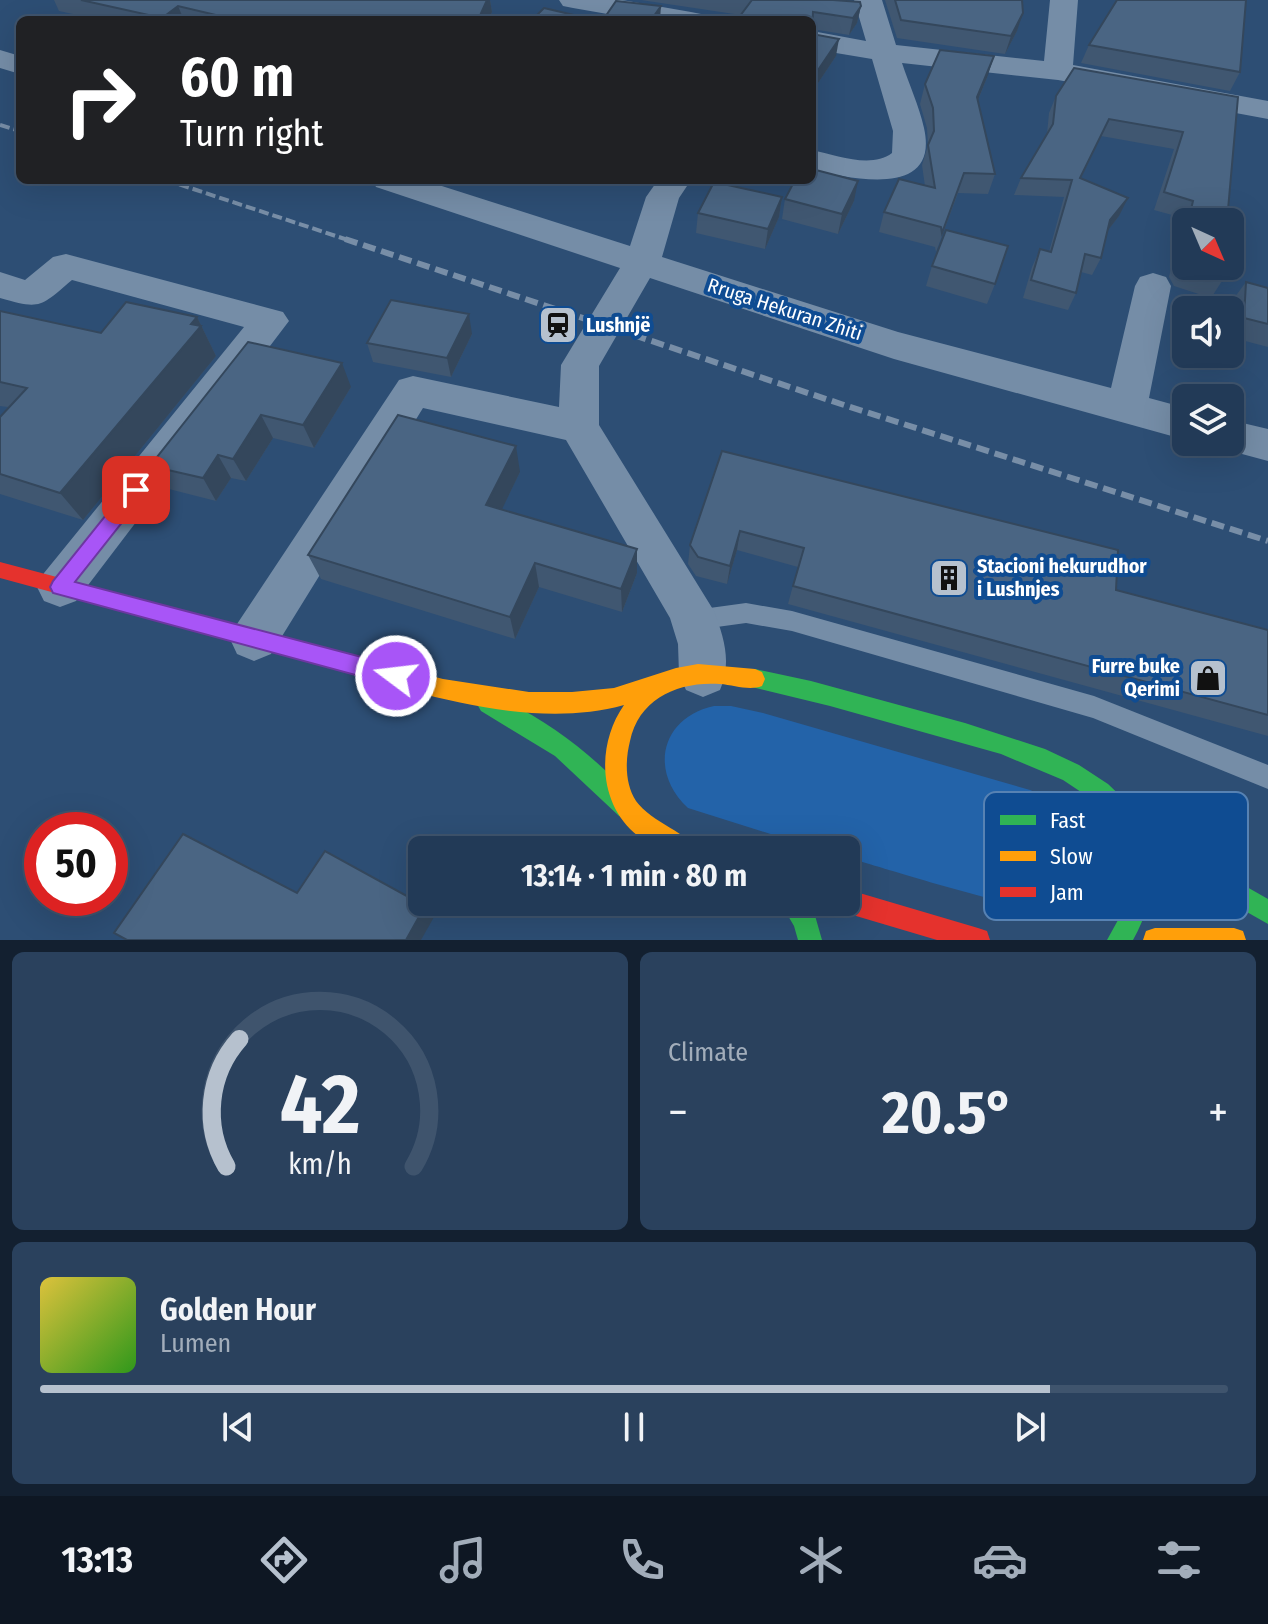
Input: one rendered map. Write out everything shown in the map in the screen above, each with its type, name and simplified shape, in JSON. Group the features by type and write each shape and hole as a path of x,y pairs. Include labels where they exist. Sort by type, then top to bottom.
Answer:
{"main road":[{"path":"0,570 453,691 491,705 562,745 592,768 628,809 658,836"},
{"path":"453,691 527,701 556,701 625,695 676,677 703,674 759,680 840,699 1037,757 1099,792"},
{"path":"628,809 617,780 620,743 628,716 638,700 656,686"},
{"path":"1248,900 1268,912"},
{"path":"860,905 978,940"},
{"path":"802,916 810,940"},
{"path":"1119,940 1132,920"},
{"path":"914,940 955,934"},
{"path":"1155,940 1234,940"}],"street":[{"path":"573,0 667,16"},
{"path":"816,161 865,171 891,170 908,157 909,131 868,0"},
{"path":"1058,71 1064,0"},
{"path":"816,41 883,52 1058,71 1268,110"},
{"name":"Rruga Hekuran Zhiti","path":"401,184 894,345 1172,420"},
{"path":"672,184 663,197 643,261 580,365 579,427 645,532 695,620 702,644 703,674"},
{"path":"0,285 31,294 66,266 270,321 60,587"},
{"path":"1127,408 1153,286"},
{"path":"254,639 413,391 579,427"},
{"path":"1244,439 1268,445"}],"lane":[{"path":"695,620 733,613 756,613 792,621 1094,707 1268,777"}],"shaded area":[{"path":"714,706 731,706 1034,792 984,792 984,897 860,861 860,836 777,836 688,808 668,779 665,763 666,748 682,722 696,712"}],"building":[{"path":"81,0 487,0 480,16 220,16 178,6 165,16"},
{"path":"752,0 833,0 860,2 861,6 853,18 813,12 813,16 740,16"},
{"path":"895,0 1022,0 1023,13 1011,36 901,20"},
{"path":"1117,0 1246,0 1240,72 1089,45"},
{"path":"616,1 661,6 654,16 606,16"},
{"path":"544,8 578,16 536,16"},
{"path":"816,35 839,39 816,73"},
{"path":"940,50 994,56 977,97 995,174 964,173 942,233 941,227 884,212 899,179 935,188 928,145 934,131 933,108 925,84"},
{"path":"1074,68 1238,97 1228,208 1191,208 1193,201 1164,192 1183,132 1109,119 1080,178 1128,198 1110,220 1101,258 1085,254 1076,293 1031,280 1040,249 1051,252 1072,180 1021,178 1053,124 1056,96"},
{"path":"816,170 858,181 842,214 785,199 793,184 816,184"},
{"path":"713,184 782,197 768,229 698,213"},
{"path":"946,230 1008,246 995,284 932,266"},
{"path":"1246,282 1268,288 1268,324 1244,318"},
{"path":"391,300 469,314 447,358 367,343"},
{"path":"126,302 197,317 191,324 201,326 60,493 0,474 0,417 27,388 0,382 0,311 101,333"},
{"path":"248,342 342,363 303,425 261,415 233,459 218,455 203,478 150,466"},
{"path":"398,415 516,446 486,505 637,549 621,589 535,563 510,617 308,555"},
{"name":"Stacioni hekurudhor i Lushnjes","path":"722,451 1118,550 1116,590 1268,630 1268,715 793,586 804,548 740,531 730,566 698,557 690,545"},
{"path":"183,834 297,893 325,851 408,897 408,916 419,916 406,940 127,940 114,933"}],"railway":[{"path":"0,125 16,130"},
{"path":"178,184 351,241"},
{"path":"345,239 841,404 1268,541"}],"traffic: fast":[{"path":"755,679 811,691 1001,744 1071,773 1101,792"},
{"path":"488,704 563,749 596,776 627,808"},
{"path":"1248,900 1268,912"},
{"path":"802,916 810,940"},
{"path":"1119,940 1130,920"}],"traffic: slow":[{"path":"317,655 443,688 529,702 572,703 614,698 656,686"},
{"path":"658,836 629,811 618,786 616,751 628,717 650,691 676,678 721,674 755,679"},
{"path":"1155,940 1234,940"}],"traffic: jam":[{"path":"0,570 317,655"},
{"path":"860,905 978,940"}],"place":[{"name":"Lushnjë","path":"558,325"},
{"name":"Stacioni hekurudhor i Lushnjes","path":"949,578"},
{"name":"Furre buke Qerimi","path":"1208,678"}],"route":[{"path":"136,490 60,587 396,676"}]}
